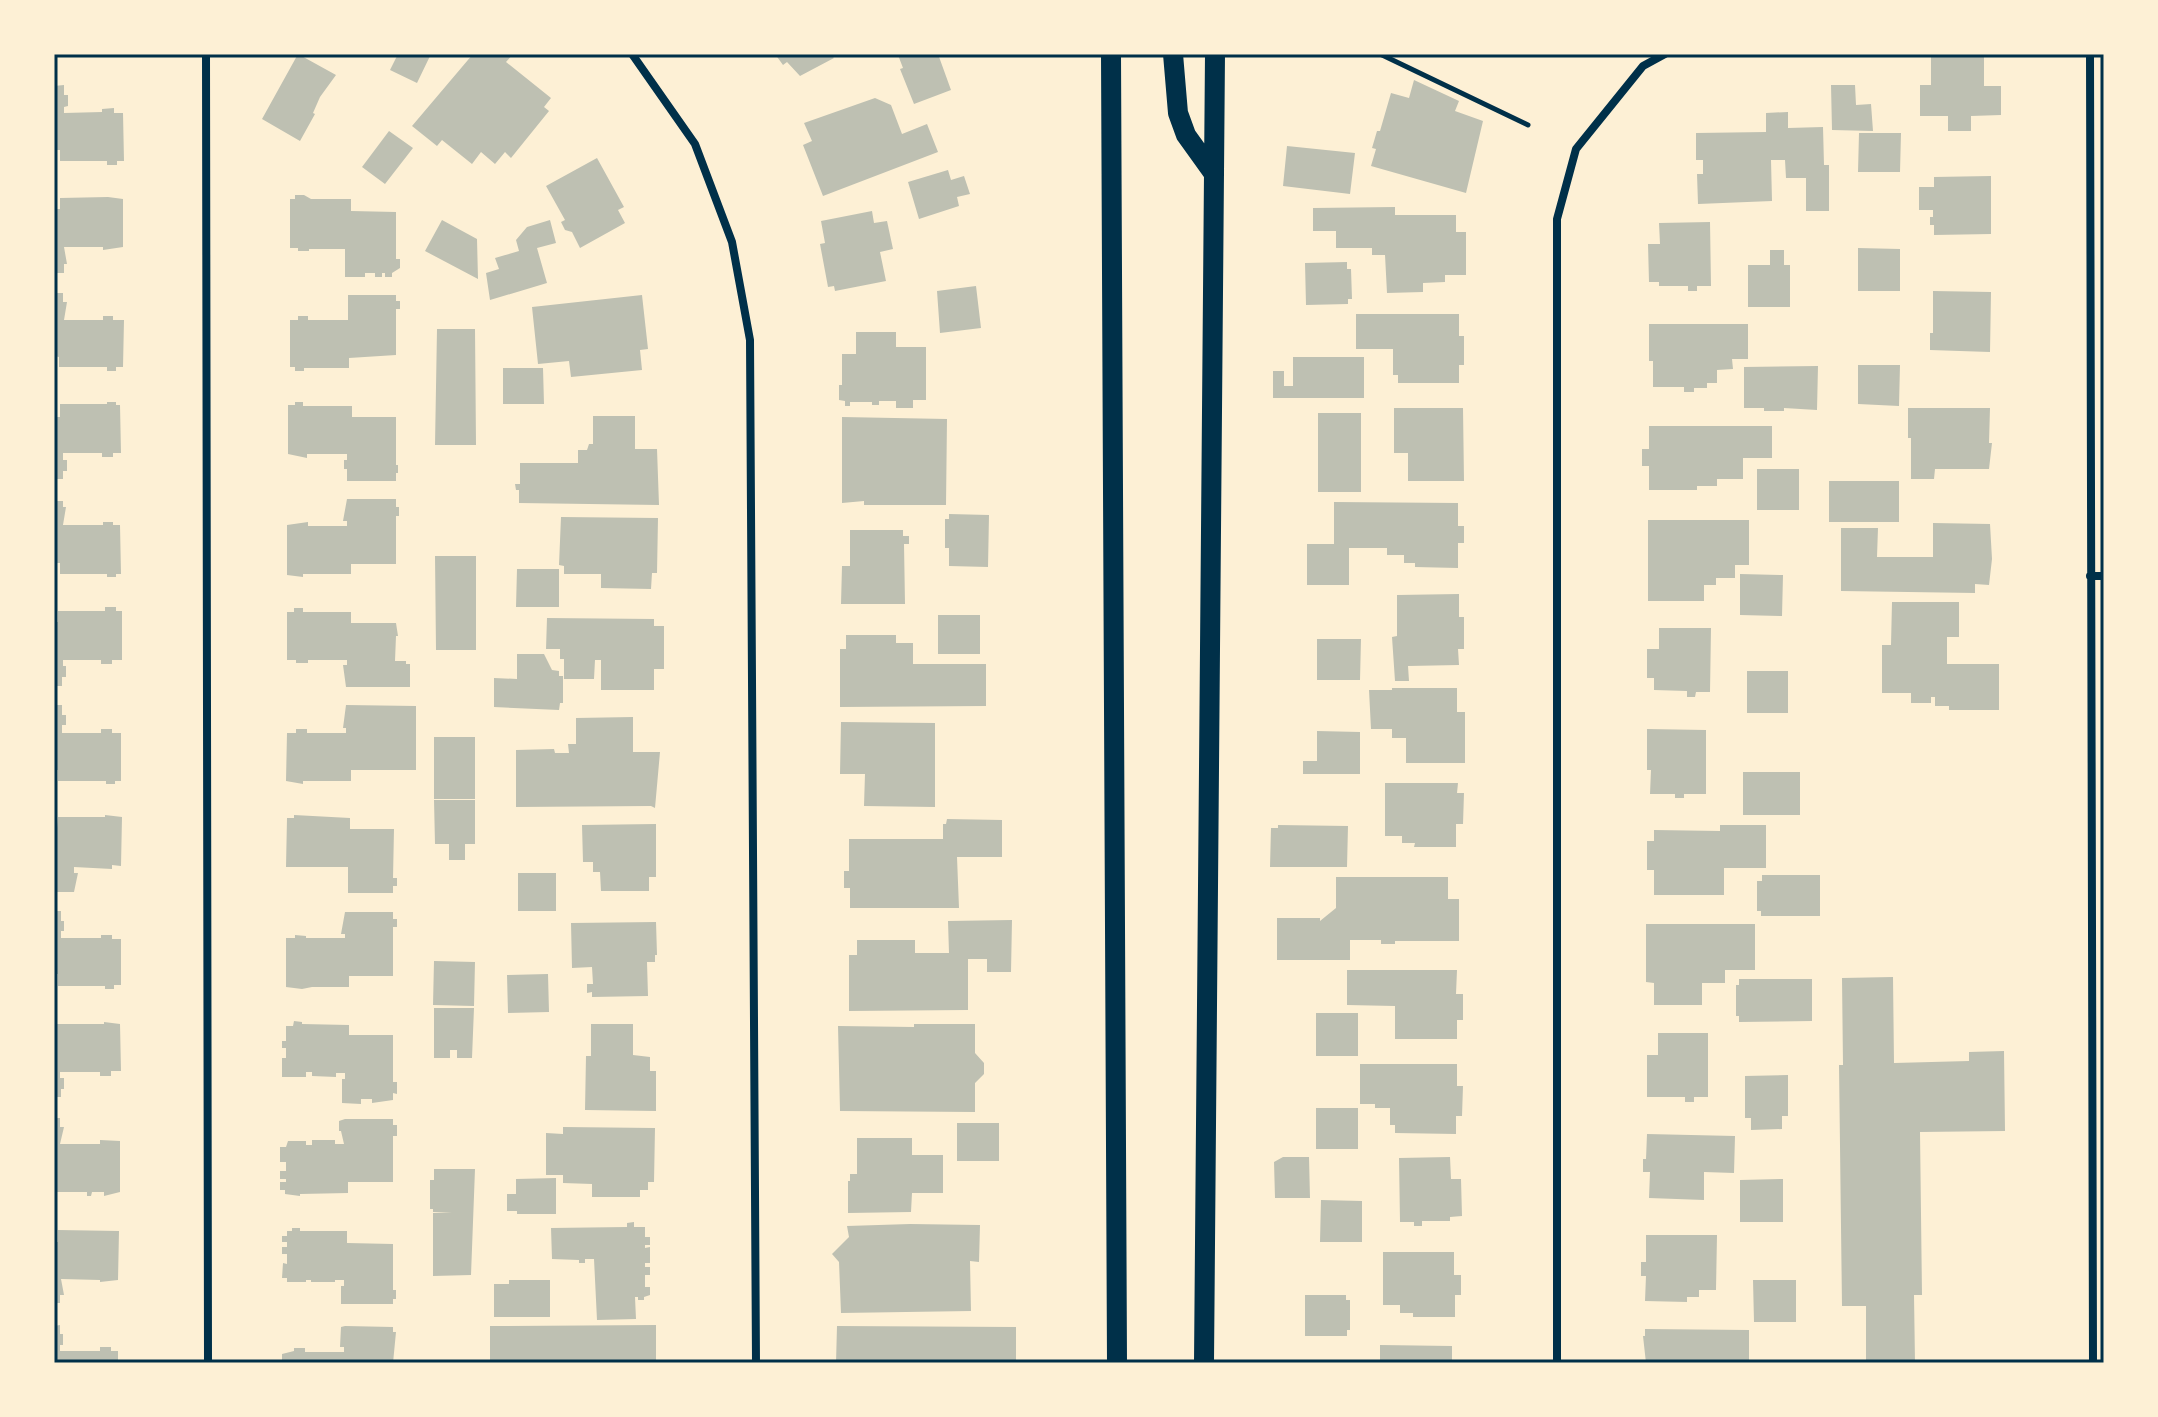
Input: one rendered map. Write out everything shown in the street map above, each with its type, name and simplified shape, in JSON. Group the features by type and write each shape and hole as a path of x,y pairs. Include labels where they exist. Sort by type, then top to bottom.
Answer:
{"main road":[{"path":"1111,54 1117,1363"},
{"path":"1173,54 1178,113 1186,135 1214,174"},
{"path":"1204,1363 1215,54"}],"street":[{"path":"206,54 208,1363"},
{"path":"632,54 695,144 732,242 750,340 756,1363"},
{"path":"1557,1363 1557,219 1576,149 1643,66 1665,54"},
{"path":"2090,54 2093,1363"},
{"path":"2090,576 2104,576"}],"path":[{"path":"1380,54 1528,125"}],"building":[{"path":"298,54 336,75 320,97 315,114 300,141 262,119"},
{"path":"398,54 431,54 417,83 390,70"},
{"path":"473,54 513,54 506,62 551,98 544,107 549,111 511,158 505,152 495,164 481,152 472,164 442,140 437,146 412,126"},
{"path":"775,54 830,54 834,58 800,76 787,62 783,65"},
{"path":"930,54 931,57 938,54 951,90 914,104 900,69 903,68 898,55"},
{"path":"1931,54 1984,54 1984,86 2001,86 2001,115 1971,116 1971,131 1948,131 1948,116 1920,116 1920,85 1931,85"},
{"path":"1414,80 1459,101 1455,111 1483,121 1466,193 1371,166 1376,149 1372,148 1391,93 1409,98"},
{"path":"64,85 68,106 64,107 64,113 102,112 102,109 114,108 114,113 123,113 124,161 107,165 107,161 60,161 60,150 54,150 54,86"},
{"path":"1831,85 1855,85 1856,105 1871,104 1873,131 1832,130"},
{"path":"875,98 891,105 902,134 927,124 938,152 823,196 803,145 812,141 804,123"},
{"path":"1788,112 1788,128 1823,127 1824,165 1829,165 1829,211 1806,211 1806,178 1786,178 1785,160 1771,160 1772,201 1698,204 1697,174 1703,174 1703,160 1696,160 1696,133 1766,132 1766,113"},
{"path":"389,131 413,148 385,184 362,167"},
{"path":"1859,133 1901,133 1900,172 1858,172"},
{"path":"1287,146 1355,153 1350,194 1283,186"},
{"path":"597,158 624,207 618,210 625,223 580,248 572,232 565,230 561,222 565,220 546,186"},
{"path":"948,170 951,180 964,176 970,194 957,197 959,206 919,219 908,182"},
{"path":"1991,176 1991,234 1934,235 1934,225 1930,225 1933,210 1919,210 1919,187 1934,187 1934,177"},
{"path":"295,195 311,199 351,199 351,211 396,212 396,259 400,259 400,268 392,273 392,277 385,277 385,273 382,277 375,277 375,273 365,273 365,277 345,277 345,249 298,251 298,248 290,248 290,199 295,199"},
{"path":"60,198 123,199 123,247 103,250 103,247 64,247 67,264 64,264 64,273 54,273 54,209 60,209"},
{"path":"1395,207 1395,215 1456,215 1456,232 1466,232 1466,275 1445,275 1445,282 1423,283 1423,292 1387,293 1385,255 1372,255 1372,248 1336,248 1336,231 1313,231 1313,208"},
{"path":"872,211 874,223 887,221 893,249 880,252 886,281 835,291 834,286 828,287 820,244 825,243 821,221"},
{"path":"442,220 477,239 478,279 425,251"},
{"path":"550,220 556,243 537,248 547,283 490,300 486,273 499,269 495,258 519,251 516,240 527,227"},
{"path":"1710,222 1711,286 1697,286 1697,291 1688,291 1688,286 1659,286 1659,282 1649,282 1648,244 1660,244 1659,223"},
{"path":"1858,248 1900,249 1900,291 1858,291"},
{"path":"1770,250 1784,250 1784,265 1790,265 1790,307 1748,307 1748,265 1770,265"},
{"path":"1347,262 1347,269 1351,269 1352,299 1348,299 1348,304 1306,305 1305,263"},
{"path":"976,286 981,328 940,333 937,291"},
{"path":"1933,291 1991,292 1990,352 1930,350"},
{"path":"54,293 63,293 63,302 67,302 64,320 103,320 103,316 113,316 113,320 124,320 123,367 107,371 107,367 59,367 59,357 54,356"},
{"path":"348,295 396,295 400,309 396,309 396,355 349,358 349,368 304,368 304,371 295,371 295,367 290,367 290,320 308,316 308,320 348,320"},
{"path":"642,295 648,349 640,350 642,370 571,377 569,361 538,364 532,307"},
{"path":"1356,314 1459,314 1459,336 1464,336 1464,365 1459,365 1459,383 1398,383 1398,375 1393,375 1393,349 1356,349"},
{"path":"1649,324 1748,324 1748,359 1732,359 1733,369 1717,370 1717,383 1707,383 1707,388 1694,388 1694,392 1684,392 1684,387 1653,387"},
{"path":"437,329 475,329 476,445 435,445"},
{"path":"856,332 896,332 896,347 926,347 926,400 913,400 913,408 896,408 896,401 879,401 879,405 850,402 850,406 845,406 845,401 839,400 842,354 856,354"},
{"path":"1293,357 1364,357 1364,398 1273,398 1273,371 1284,371 1284,386 1293,386"},
{"path":"1858,365 1900,365 1899,406 1858,404"},
{"path":"1818,366 1817,410 1784,408 1784,411 1764,411 1764,408 1744,408 1744,367"},
{"path":"503,368 543,368 544,404 503,404"},
{"path":"107,402 120,405 121,453 102,457 102,453 63,453 67,471 63,471 63,479 54,479 54,417 60,417 60,404"},
{"path":"295,402 303,402 303,406 352,406 352,417 396,417 396,481 347,481 344,460 347,460 347,454 307,454 307,458 288,454 288,405 295,405"},
{"path":"1394,408 1463,408 1464,481 1408,481 1408,453 1394,453"},
{"path":"1908,408 1990,408 1989,443 1992,443 1989,469 1935,469 1934,479 1911,479"},
{"path":"1318,413 1361,413 1361,492 1318,492"},
{"path":"593,416 635,416 635,449 657,449 659,505 519,503 519,490 516,490 515,484 520,484 520,463 578,463 578,450 587,450 589,444 593,444"},
{"path":"842,417 947,419 946,505 864,505 864,501 842,503"},
{"path":"1649,426 1772,426 1772,458 1743,458 1743,479 1717,479 1717,486 1697,486 1697,490 1649,490 1649,466 1642,466 1642,449 1649,449"},
{"path":"1757,469 1799,469 1799,510 1757,510"},
{"path":"1829,481 1899,481 1899,522 1829,522"},
{"path":"347,499 396,499 399,516 396,516 396,564 351,564 351,574 287,575 287,525 308,522 308,526 347,526 347,521 343,521"},
{"path":"54,501 63,501 63,507 66,507 63,525 113,522 113,525 120,525 121,574 107,577 107,574 60,574 60,563 54,563"},
{"path":"1334,502 1458,503 1458,526 1464,526 1464,543 1458,543 1458,568 1415,567 1415,563 1404,563 1404,555 1387,555 1387,548 1349,548 1349,585 1307,585 1307,544 1334,544"},
{"path":"949,514 989,515 988,567 949,566 949,548 945,548 945,519 949,519"},
{"path":"561,517 658,518 657,573 652,573 651,589 601,588 601,574 564,574 564,566 559,565"},
{"path":"1648,520 1749,520 1749,565 1735,565 1735,578 1716,578 1716,585 1704,585 1704,601 1648,601"},
{"path":"1933,523 1990,524 1992,559 1989,585 1975,584 1975,593 1841,591 1841,528 1878,528 1877,557 1933,557"},
{"path":"850,530 903,530 903,536 909,536 909,544 904,544 905,604 841,604 842,566 850,566"},
{"path":"435,556 476,556 476,650 436,650"},
{"path":"517,569 559,569 559,607 516,607"},
{"path":"1740,574 1783,575 1782,616 1740,615"},
{"path":"1459,594 1459,617 1464,617 1464,649 1458,649 1459,665 1408,666 1409,681 1395,681 1392,637 1397,636 1397,595"},
{"path":"1892,602 1959,602 1959,637 1947,637 1947,664 1999,664 1999,710 1949,710 1949,706 1935,706 1935,697 1931,697 1931,703 1911,703 1911,693 1882,693 1882,645 1891,645"},
{"path":"105,607 116,607 116,611 122,611 122,660 101,664 101,660 63,660 66,677 62,677 62,686 54,686 54,622 58,622 58,611 105,611"},
{"path":"294,608 303,608 303,612 351,612 351,623 396,623 395,661 410,664 410,687 346,687 343,665 347,665 347,660 296,663 296,660 287,660 287,612 294,612"},
{"path":"938,615 980,615 980,654 938,654"},
{"path":"547,618 654,619 654,626 664,626 664,669 654,669 654,690 601,690 601,660 595,660 594,679 564,679 564,659 560,659 560,649 546,649"},
{"path":"1659,628 1711,628 1710,692 1696,692 1695,697 1687,697 1687,691 1654,690 1654,678 1647,678 1647,649 1659,649"},
{"path":"846,635 896,635 896,643 913,643 913,664 986,664 986,706 840,707 840,649 846,649"},
{"path":"1317,639 1361,639 1360,680 1317,680"},
{"path":"517,654 544,654 552,670 559,671 559,676 563,676 563,703 560,703 559,710 494,707 494,678 517,679"},
{"path":"1747,671 1788,671 1788,713 1747,713"},
{"path":"1457,688 1457,712 1465,712 1465,763 1406,763 1406,738 1392,738 1392,729 1371,729 1369,690"},
{"path":"54,705 62,705 62,715 66,715 62,733 101,733 101,729 112,729 112,733 121,733 121,781 106,784 106,781 58,781 58,770 54,770"},
{"path":"346,705 416,706 416,770 351,770 351,781 303,781 303,784 286,781 287,733 307,729 307,733 346,733 346,728 343,728"},
{"path":"633,717 633,752 660,752 655,808 516,807 516,750 554,749 555,753 569,753 568,744 576,744 576,718"},
{"path":"841,722 935,723 935,807 864,806 865,774 840,774"},
{"path":"1647,729 1706,730 1706,794 1684,794 1684,798 1675,798 1675,794 1650,794"},
{"path":"1317,731 1360,732 1360,774 1303,774 1303,761 1317,761"},
{"path":"434,737 475,737 475,799 434,799"},
{"path":"1743,772 1800,772 1800,815 1743,815"},
{"path":"1385,783 1458,783 1457,793 1464,793 1463,824 1456,824 1456,847 1414,847 1415,843 1402,843 1402,836 1385,836"},
{"path":"434,800 475,800 475,844 465,844 465,860 449,860 449,844 435,844"},
{"path":"294,815 350,818 350,829 394,829 393,878 397,878 397,886 393,886 393,893 348,893 348,867 286,867 287,818 294,818"},
{"path":"58,817 122,817 121,866 112,865 112,869 74,867 74,873 78,873 74,892 54,892 54,828 57,828"},
{"path":"947,819 1002,820 1002,857 957,857 959,908 850,908 850,888 844,888 844,871 849,871 849,839 943,839 943,824"},
{"path":"656,824 656,877 649,877 649,891 601,891 600,872 593,872 593,862 583,862 582,825"},
{"path":"1278,825 1348,826 1347,867 1270,867 1271,828 1278,828"},
{"path":"1720,825 1766,825 1766,868 1724,868 1724,895 1654,895 1654,870 1647,870 1647,841 1654,841 1654,830 1720,831"},
{"path":"518,873 556,873 556,911 518,911"},
{"path":"1762,875 1820,875 1820,916 1761,916 1761,911 1757,911 1757,881 1762,881"},
{"path":"1336,877 1448,877 1448,899 1459,899 1459,941 1395,941 1395,944 1381,944 1381,940 1350,940 1350,960 1277,960 1277,918 1320,918 1320,921 1336,908"},
{"path":"54,911 61,911 61,921 64,921 61,938 112,935 112,939 121,939 121,985 114,985 114,989 105,989 105,986 58,986 58,974 54,974"},
{"path":"345,912 393,912 397,927 393,927 393,976 349,976 349,987 286,987 286,938 295,938 295,935 345,938 345,934 341,934"},
{"path":"1012,920 1011,972 987,972 987,959 968,959 968,1010 849,1011 849,955 857,955 857,940 915,940 915,953 949,953 948,921"},
{"path":"656,922 657,955 655,962 647,962 648,996 592,997 592,992 587,993 587,984 593,984 592,967 572,968 571,923"},
{"path":"1646,924 1755,924 1755,970 1725,970 1725,983 1702,983 1702,1005 1654,1005 1654,983 1646,982"},
{"path":"434,961 475,962 474,1006 433,1005"},
{"path":"1347,970 1457,970 1456,994 1463,994 1463,1020 1457,1020 1457,1039 1395,1039 1395,1006 1347,1005"},
{"path":"548,974 549,1012 508,1013 507,975"},
{"path":"1893,977 1894,1063 1969,1061 1969,1052 2004,1051 2005,1131 1920,1132 1922,1295 1914,1295 1915,1363 1866,1363 1866,1306 1842,1306 1839,1065 1843,1065 1842,978"},
{"path":"1739,979 1812,979 1812,1021 1739,1022 1739,1016 1736,1016 1736,985 1739,985"},
{"path":"434,1008 474,1008 472,1058 457,1058 457,1050 450,1050 450,1058 434,1058"},
{"path":"1316,1013 1358,1013 1358,1056 1316,1056"},
{"path":"294,1021 302,1024 349,1025 349,1035 393,1035 393,1082 397,1082 397,1094 393,1093 393,1100 372,1103 372,1099 361,1099 361,1104 342,1103 345,1073 336,1073 336,1077 312,1076 312,1072 306,1072 306,1077 282,1077 282,1058 286,1058 286,1048 282,1048 282,1041 286,1041 286,1026 293,1026"},
{"path":"56,1024 120,1024 121,1071 111,1071 111,1076 100,1076 100,1072 60,1072 60,1078 64,1078 64,1089 61,1089 61,1097 54,1097"},
{"path":"591,1024 633,1024 633,1055 650,1057 650,1071 656,1071 656,1111 585,1110 586,1056 591,1056"},
{"path":"914,1024 975,1024 975,1053 984,1063 984,1074 975,1083 975,1112 840,1111 838,1026 914,1027"},
{"path":"1658,1033 1708,1033 1708,1097 1694,1097 1694,1102 1685,1102 1685,1097 1647,1097 1647,1055 1658,1055"},
{"path":"1360,1064 1457,1064 1457,1086 1463,1086 1462,1116 1456,1116 1456,1134 1395,1133 1395,1125 1390,1125 1390,1108 1360,1104"},
{"path":"1788,1075 1788,1116 1782,1116 1782,1129 1751,1130 1751,1118 1745,1118 1745,1076"},
{"path":"1316,1108 1358,1108 1358,1149 1316,1149"},
{"path":"54,1118 60,1118 60,1127 64,1127 60,1144 120,1141 120,1192 104,1196 104,1192 92,1192 91,1196 87,1196 87,1192 57,1192 57,1181 54,1181"},
{"path":"393,1119 393,1125 397,1125 397,1136 393,1136 393,1182 348,1182 348,1193 300,1196 280,1190 280,1182 286,1182 286,1179 280,1179 280,1171 286,1171 286,1162 280,1162 280,1147 286,1147 288,1141 306,1141 306,1145 312,1145 312,1140 335,1140 335,1144 344,1144 339,1121"},
{"path":"957,1123 999,1123 999,1161 957,1161"},
{"path":"563,1127 655,1128 654,1182 648,1182 648,1190 640,1190 640,1197 592,1197 592,1184 563,1183 563,1175 546,1175 546,1133 563,1134"},
{"path":"1647,1134 1735,1136 1734,1173 1704,1172 1704,1200 1649,1198 1650,1172 1643,1172"},
{"path":"857,1138 912,1138 912,1155 943,1155 943,1193 912,1193 911,1212 848,1213 848,1181 850,1174 857,1174"},
{"path":"1283,1157 1309,1157 1310,1198 1275,1198 1274,1162"},
{"path":"1450,1157 1451,1179 1461,1179 1462,1216 1450,1217 1450,1221 1422,1221 1422,1226 1414,1226 1414,1222 1400,1222 1399,1158"},
{"path":"434,1169 475,1169 471,1275 433,1276 433,1213 452,1212 433,1212 430,1209 430,1180 434,1180"},
{"path":"556,1178 556,1214 507,1211 507,1194 516,1194 516,1179"},
{"path":"1783,1179 1783,1222 1740,1222 1740,1180"},
{"path":"1321,1200 1362,1201 1362,1242 1320,1242"},
{"path":"634,1222 634,1227 645,1227 645,1237 650,1237 650,1245 645,1245 645,1248 650,1247 650,1263 645,1263 645,1267 650,1267 650,1275 645,1275 645,1287 650,1287 650,1295 644,1300 635,1297 636,1319 597,1320 594,1259 579,1263 579,1260 552,1259 551,1228 627,1227 627,1223"},
{"path":"980,1225 979,1262 970,1261 971,1311 841,1313 839,1262 832,1254 849,1237 847,1226"},
{"path":"292,1228 300,1228 300,1231 347,1231 347,1243 393,1244 393,1290 396,1290 396,1299 393,1299 393,1304 341,1304 344,1280 287,1282 287,1278 282,1278 287,1254 282,1254 282,1247 287,1247 287,1242 282,1242 282,1236 287,1236 287,1231 292,1231"},
{"path":"58,1230 119,1231 118,1280 61,1279 64,1295 60,1295 60,1303 54,1303 54,1242 58,1242"},
{"path":"1646,1235 1717,1235 1716,1290 1699,1290 1699,1297 1687,1297 1687,1302 1645,1301 1646,1276 1641,1276 1641,1262 1646,1262"},
{"path":"1383,1252 1454,1252 1454,1275 1461,1275 1461,1295 1455,1295 1455,1317 1413,1317 1413,1313 1400,1313 1400,1305 1383,1305"},
{"path":"509,1280 550,1280 550,1317 494,1317 494,1284 509,1284"},
{"path":"1753,1280 1796,1280 1796,1322 1754,1322"},
{"path":"1305,1295 1346,1295 1346,1300 1350,1300 1350,1330 1347,1330 1347,1336 1305,1336"},
{"path":"60,1325 63,1345 60,1345 60,1351 100,1351 100,1347 111,1347 111,1351 118,1351 118,1363 54,1363 54,1326"},
{"path":"656,1325 656,1363 490,1363 490,1326"},
{"path":"837,1326 1016,1327 1016,1363 836,1363"},
{"path":"341,1327 393,1327 393,1332 396,1332 393,1363 282,1363 282,1354 294,1351 294,1348 305,1348 305,1352 344,1352 344,1347 340,1347"},
{"path":"1645,1329 1749,1330 1749,1362 1646,1363"},
{"path":"1380,1345 1452,1346 1452,1363 1380,1363"}]}
